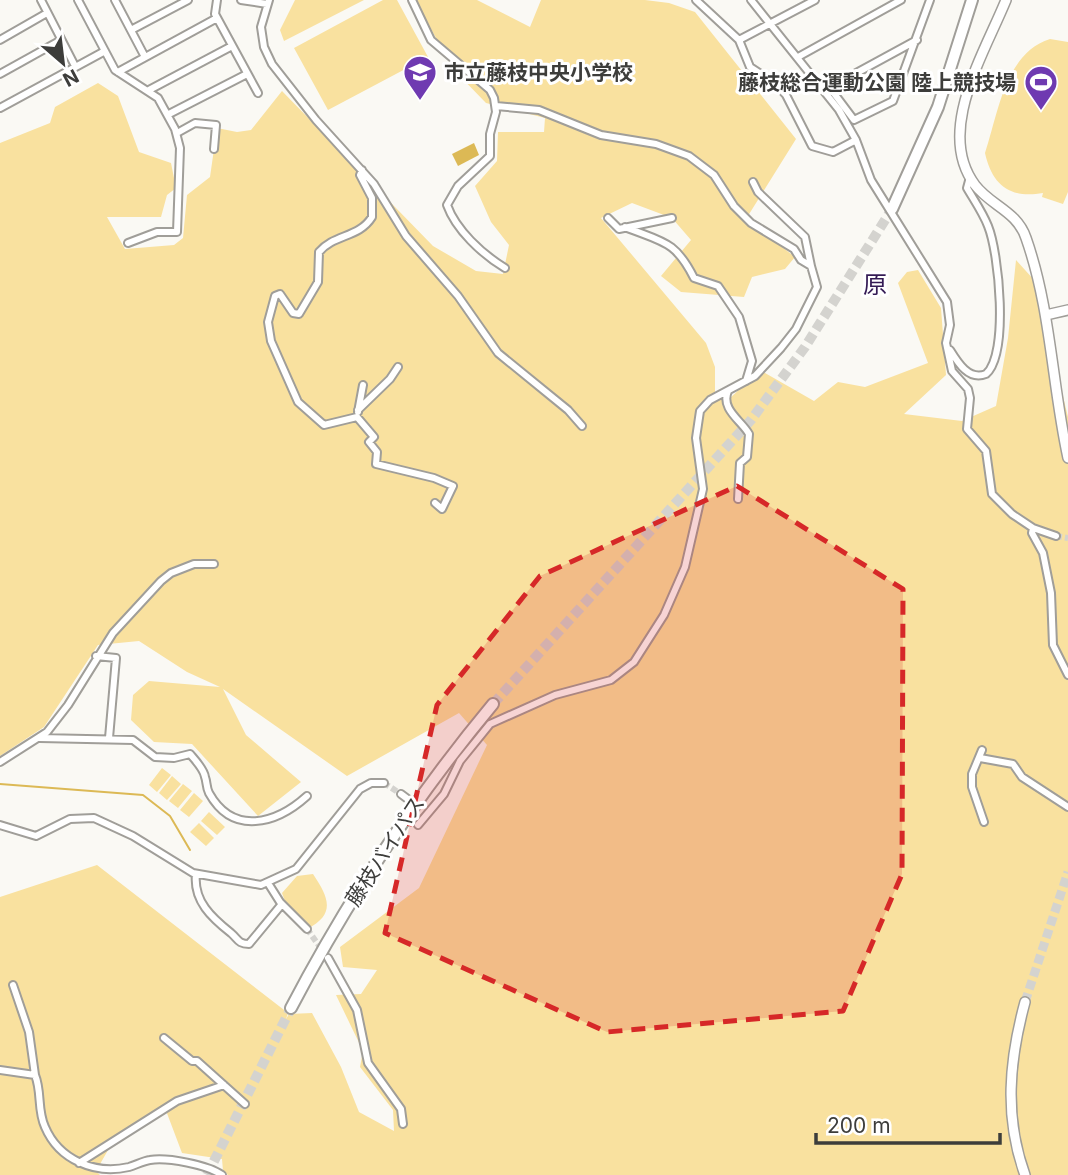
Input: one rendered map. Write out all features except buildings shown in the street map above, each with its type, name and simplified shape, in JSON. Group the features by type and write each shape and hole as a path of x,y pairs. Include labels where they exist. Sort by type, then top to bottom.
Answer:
{"highway":[{"path":"965,0 956,43 935,106 892,209 938,107 972,0"},
{"name":"藤枝バイパス","path":"291,1008 347,908 411,809 493,704"}],"street":[{"path":"41,0 75,66"},
{"path":"78,0 118,72 149,90 169,114 180,148 177,232 157,232 128,243"},
{"path":"131,30 188,0"},
{"path":"217,0 218,18 258,93"},
{"path":"241,0 268,2 261,27 264,47 272,64 316,120 380,192 406,236 458,296 498,353 568,410 582,426"},
{"path":"412,0 431,40 490,90 496,106 490,134 490,156 458,186 447,205 459,229 489,258 505,268"},
{"path":"696,0 739,40 750,67 776,84 786,95 812,146 833,152 856,140"},
{"path":"751,0 854,120 893,101 930,0"},
{"path":"739,40 815,0"},
{"path":"798,57 891,2 901,0"},
{"path":"1006,0 959,123 959,151 976,186 1009,212 1021,226 1046,315 1052,372 1068,458"},
{"path":"118,1 145,57"},
{"path":"0,40 47,13"},
{"path":"118,72 218,18"},
{"path":"0,74 61,40"},
{"path":"826,89 917,40"},
{"path":"149,90 232,46"},
{"path":"0,108 105,51"},
{"path":"169,114 247,74"},
{"path":"826,89 856,140 871,180 947,302 950,325 946,343 952,371 968,389 970,398 967,429 986,451 992,494 1012,514 1033,528 1056,536"},
{"path":"496,106 539,110 601,135 656,144 690,156 714,176 734,206 751,222 794,249 801,260 811,266"},
{"path":"177,134 195,122 216,125 214,149"},
{"path":"362,170 360,175 372,198 373,208 368,224 356,233 331,242 319,252 318,282 299,314 293,313 278,294 275,296 268,322 271,341 298,402 324,425 357,414 398,367"},
{"path":"946,343 966,372 973,375 986,374 995,362 1001,312 991,235 967,188 970,177"},
{"path":"418,825 424,811 444,793 460,761 490,724 555,695 611,680 634,662 664,615 685,567 703,489 696,438 701,411 710,400 746,382 796,329 800,317 816,293 805,237 758,192 753,182"},
{"path":"608,218 618,229 672,218"},
{"path":"625,227 669,245 683,255 694,278 712,283 724,292 746,332 752,361 746,382"},
{"path":"1046,315 1068,310"},
{"path":"363,385 357,414 374,437 369,442 377,452 376,464 434,478 453,486 442,509 435,503"},
{"path":"728,391 728,406 749,435 747,457 740,463 738,499"},
{"path":"1033,528 1032,533 1043,553 1051,593 1053,645 1068,675"},
{"path":"0,762 40,738 68,705 96,656 113,633 171,573 194,564 214,564"},
{"path":"96,656 116,658 109,738"},
{"path":"40,738 133,740 155,757 174,758 190,754 205,776 208,792 224,812 241,822 274,816 294,808 307,796"},
{"path":"982,750 972,774 972,787 984,822"},
{"path":"979,758 1013,764 1019,769 1022,778 1068,807"},
{"path":"0,825 36,836 70,819 94,818 133,836 196,874 261,885 296,869 360,789 371,783 384,783"},
{"path":"401,794 409,800"},
{"path":"196,874 195,885 201,902 216,923 240,944 249,944 282,904"},
{"path":"268,883 282,904 307,929"},
{"path":"328,958 358,1010 368,1063 401,1109 403,1124"},
{"path":"13,985 29,1032 35,1075 41,1090 44,1125 58,1146 79,1163 110,1170 150,1160 212,1167 222,1175"},
{"path":"1025,1002 1010,1080 1013,1139 1025,1175"},
{"path":"164,1038 245,1104"},
{"path":"0,1070 35,1075"},
{"path":"79,1163 177,1101 224,1085"}],"highlighted area":[{"path":"737,486 903,589 902,874 843,1011 607,1032 385,933 437,705 540,576"}],"shaded area":[{"path":"295,0 364,0 284,41 280,30"},
{"path":"383,0 397,0 428,57 328,110 294,48"},
{"path":"415,0 477,0 530,27 541,0 645,0 669,3 695,12 796,139 746,219 795,257 785,269 752,277 744,297 681,292 661,276 691,240 672,218 632,203 601,218 706,343 715,367 715,397 729,399 760,370 814,401 838,382 865,387 928,363 898,283 907,272 918,270 941,308 946,375 904,414 962,421 996,406 1008,338 1016,260 1035,281 1068,417 1068,1175 228,1175 223,1171 222,1159 182,1153 165,1108 115,1138 96,1171 100,1175 0,1175 0,897 97,865 288,1013 286,1019 289,1014 312,1013 341,1067 359,1112 394,1131 393,1110 360,1067 363,1051 336,995 361,994 377,970 343,967 340,947 419,888 487,745 459,713 347,776 223,689 246,735 301,782 258,816 192,744 154,742 131,720 133,695 149,681 220,687 187,672 139,641 98,645 44,727 0,756 0,143 50,123 55,107 98,83 118,96 139,152 171,163 176,188 167,195 161,217 107,217 125,249 174,245 183,238 187,195 210,177 217,128 237,132 251,130 282,91 433,246 476,271 503,274 509,245 491,222 475,186 497,161 498,132 544,132 545,118 486,103 453,69"},
{"path":"1050,39 1068,42 1068,192 1063,204 1042,197 1043,193 1021,194 1004,187 992,174 985,153 999,103 1013,71 1035,46"},
{"path":"474,143 479,155 458,166 452,154"},
{"path":"162,768 171,775 157,792 149,785"},
{"path":"172,776 181,784 167,800 159,793"},
{"path":"183,784 192,791 178,808 169,801"},
{"path":"194,793 203,801 189,817 180,810"},
{"path":"209,812 225,827 217,835 201,821"},
{"path":"199,823 214,838 206,846 190,832"},
{"path":"313,874 323,891 327,905 322,917 307,929 293,918 282,893 297,876"}],"waterway":[{"path":"0,784 143,795 170,816 190,850"}],"tunnel":[{"path":"493,704 751,420 805,347 892,209"},
{"path":"1056,536 1068,538"},
{"path":"384,783 401,794"},
{"path":"1025,1002 1068,872"},
{"path":"307,929 328,958"},
{"path":"207,1175 291,1008"}],"place":[{"name":"市立藤枝中央小学校","path":"420,102"},
{"name":"藤枝総合運動公園 陸上競技場","path":"1041,112"}],"district":[{"name":"原","path":"875,284"}]}
